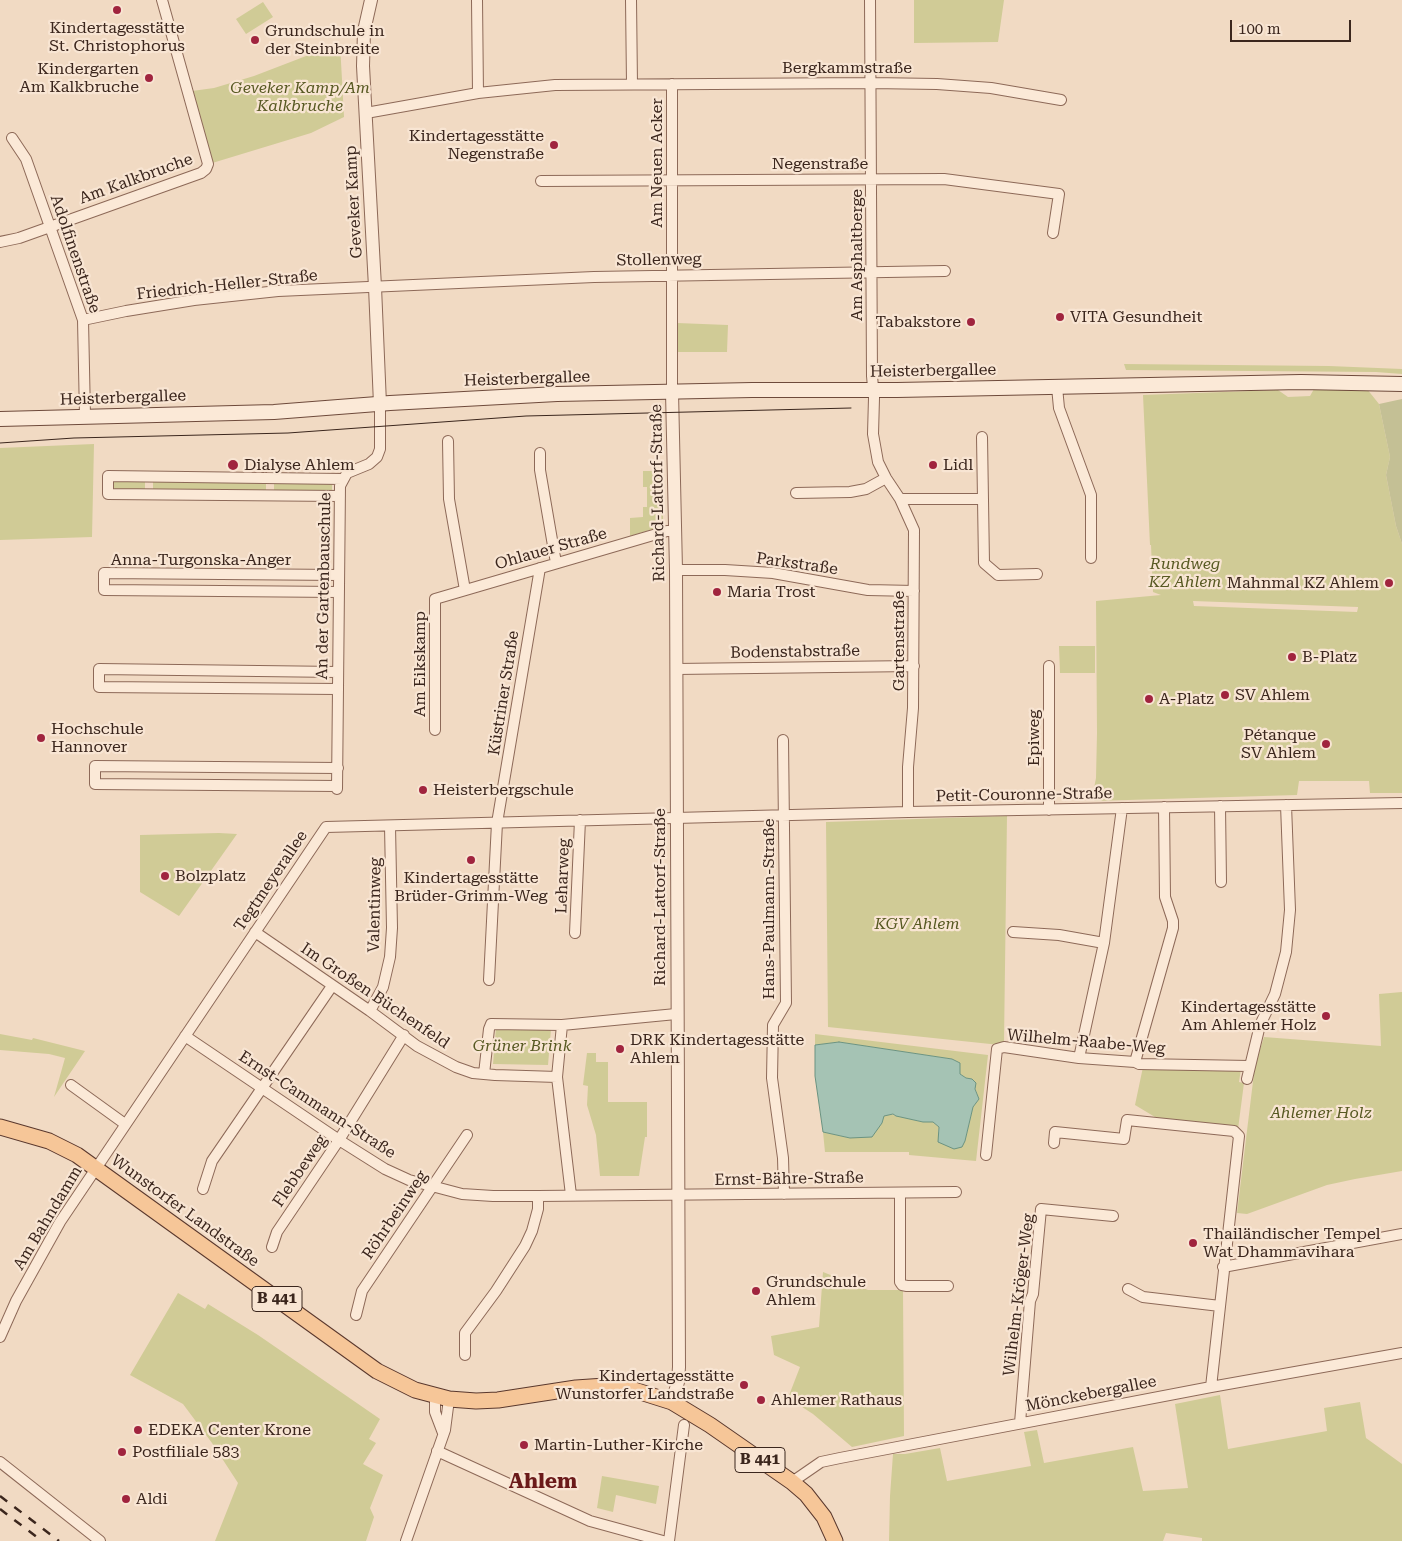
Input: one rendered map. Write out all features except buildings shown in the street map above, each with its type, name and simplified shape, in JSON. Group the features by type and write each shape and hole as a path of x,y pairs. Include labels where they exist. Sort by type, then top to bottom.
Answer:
{"main road":[{"name":"Heisterbergallee","path":"0,420 85,416 274,412 525,395 1301,382 1402,384"},
{"name":"Wunstorfer Landstraße","path":"0,1127 49,1141 96,1168 377,1371 402,1385 442,1398 498,1400 598,1386 634,1390 672,1402 710,1425 792,1482 806,1494 824,1517 835,1541"}],"street":[{"name":"Geveker Kamp","path":"371,0 363,46 380,404"},
{"path":"477,0 478,92"},
{"path":"631,0 632,84"},
{"name":"Am Asphaltberge","path":"870,0 874,390"},
{"name":"Am Kalkbruche","path":"0,242 18,238 201,173 206,169 208,164 167,2"},
{"name":"Am Neuen Acker","path":"672,84 672,392"},
{"name":"Bergkammstraße","path":"366,112 478,92 555,85 937,84 991,88 1061,100"},
{"name":"Adolfinenstraße","path":"12,138 26,159 83,320 85,416"},
{"name":"Negenstraße","path":"541,181 944,179 1059,194 1053,233"},
{"name":"Stollenweg","path":"375,287 545,278 945,271"},
{"name":"Friedrich-Heller-Straße","path":"83,320 126,311 230,296 278,291 375,287"},
{"path":"1057,387 1059,408 1091,495 1091,558"},
{"name":"Gartenstraße","path":"874,390 874,445 878,462 900,499 914,530 914,666 908,768 908,812"},
{"name":"Richard-Lattorf-Straße","path":"672,392 676,570 678,1195 678,1382 672,1402"},
{"name":"An der Gartenbauschule","path":"267,786 337,788 340,486 343,479 351,471 369,464 377,457 380,449 380,404"},
{"path":"982,437 984,563 998,575 1037,574"},
{"path":"448,441 449,499 465,590"},
{"path":"540,452 540,470 556,563"},
{"path":"340,496 108,494 108,476 343,479"},
{"path":"151,476 151,494"},
{"path":"272,478 272,495"},
{"path":"796,493 850,492 866,489 886,478"},
{"path":"900,499 982,499"},
{"name":"Ohlauer Straße","path":"435,598 667,531 675,531"},
{"name":"Küstriner Straße","path":"489,980 497,823 540,568"},
{"name":"Parkstraße","path":"676,570 725,570 773,574 868,590 914,590"},
{"name":"Anna-Turgonska-Anger","path":"339,575 104,573 104,590 339,592"},
{"path":"150,573 150,591"},
{"path":"272,574 272,592"},
{"name":"Am Eikskamp","path":"435,598 435,730"},
{"name":"Bodenstabstraße","path":"676,669 914,666"},
{"name":"Epiweg","path":"1049,666 1049,810"},
{"path":"338,672 99,669 99,687 338,690"},
{"path":"149,670 149,688"},
{"path":"270,672 270,690"},
{"name":"Hans-Paulmann-Straße","path":"783,740 786,1003 773,1025 772,1069 774,1098 783,1158 784,1194"},
{"path":"267,768 267,786 95,784 95,766 338,768"},
{"path":"147,785 148,767"},
{"name":"Petit-Couronne-Straße","path":"676,819 908,812 1402,803"},
{"path":"1247,1078 1260,1025 1275,994 1286,952 1290,910 1286,805"},
{"path":"1220,806 1221,882"},
{"path":"1135,1062 1173,928 1173,921 1165,897 1164,807"},
{"path":"1079,1058 1104,943 1122,808"},
{"name":"Tegtmeyerallee","path":"96,1168 326,827 676,819"},
{"name":"Leharweg","path":"575,933 580,820"},
{"name":"Valentinweg","path":"370,1011 383,987 390,958 392,928 390,826"},
{"name":"Im Großen Büchenfeld","path":"255,932 436,1058 456,1067 484,1074 557,1077"},
{"path":"1012,932 1059,935 1104,943"},
{"path":"203,1188 212,1161 332,986"},
{"path":"484,1074 491,1024 562,1025 676,1014"},
{"path":"562,1025 557,1077 571,1195"},
{"name":"Flebbeweg","path":"272,1247 277,1232 339,1140 404,1035"},
{"name":"Ernst-Cammann-Straße","path":"185,1036 339,1140 385,1169 409,1180 462,1194 493,1196 678,1195"},
{"name":"Wilhelm-Raabe-Weg","path":"986,1155 997,1049 1004,1047 1079,1058 1135,1062 1139,1064 1249,1066"},
{"path":"71,1085 125,1124"},
{"path":"1054,1143 1055,1132 1124,1139 1127,1120 1234,1131 1239,1136 1211,1387"},
{"name":"Röhrbeinweg","path":"356,1315 362,1291 466,1135"},
{"name":"Am Bahndamm","path":"0,1337 16,1301 46,1246 96,1168"},
{"name":"Ernst-Bähre-Straße","path":"678,1195 956,1192"},
{"path":"900,1193 900,1282 902,1285 907,1286 948,1286"},
{"path":"465,1355 465,1333 496,1291 529,1239 538,1209 538,1196"},
{"name":"Wilhelm-Kröger-Weg","path":"1020,1423 1030,1301 1033,1294 1041,1209 1113,1216"},
{"path":"1223,1267 1402,1234"},
{"path":"1128,1289 1143,1298 1220,1306"},
{"name":"Mönckebergallee","path":"792,1482 821,1462 1211,1387 1402,1353"},
{"path":"406,1541 443,1434 442,1398"},
{"path":"669,1541 684,1425"},
{"path":"437,1451 590,1520 663,1541"},
{"path":"0,1462 100,1541"}],"green space":[{"path":"914,0 1004,0 998,42 914,43"},
{"path":"263,2 273,17 246,34 236,19"},
{"name":"Geveker Kamp/Am Kalkbruche","path":"340,43 344,117 311,133 209,164 192,91 214,88 254,76"},
{"path":"677,323 728,325 727,352 677,352"},
{"path":"1124,364 1329,366 1402,369 1402,374 1376,372 1126,370"},
{"name":"Rundweg KZ Ahlem","path":"1314,389 1367,389 1379,404 1390,457 1386,475 1396,526 1402,544 1402,793 1370,793 1369,781 1299,781 1297,795 1094,801 1097,733 1096,601 1161,595 1153,592 1143,395 1278,390 1288,397 1310,396","holes":["1193,601 1358,607 1357,612 1194,606"]},
{"path":"94,444 92,537 0,540 0,448"},
{"path":"643,471 663,471 663,526 630,536 630,518 643,517 643,507 647,507 647,487 643,487"},
{"path":"117,479 145,479 145,491 117,491 113,487 113,482"},
{"path":"266,480 266,493 153,490 153,481"},
{"path":"332,481 332,492 274,491 274,483"},
{"path":"1059,646 1095,646 1095,673 1060,673"},
{"name":"KGV Ahlem","path":"1007,816 1004,1042 1000,1045 828,1027 826,822"},
{"path":"237,834 179,916 140,892 140,835"},
{"name":"Ahlemer Holz","path":"1402,992 1402,1171 1327,1185 1247,1214 1237,1213 1255,1065 1264,1037 1381,1046 1379,994"},
{"name":"Grüner Brink","path":"496,1028 551,1029 548,1065 493,1064"},
{"path":"0,1034 32,1040 33,1038 85,1051 54,1097 65,1058 49,1054 0,1050"},
{"path":"815,1034 988,1055 976,1161 909,1155 909,1152 825,1152 823,1132 850,1138 882,1123 884,1116 889,1114 923,1122 933,1122 939,1127 938,1132 965,1141 973,1107 979,1099 972,1079 960,1074 960,1063 952,1059 839,1042 815,1045"},
{"path":"587,1053 596,1053 596,1062 608,1062 608,1102 647,1102 647,1137 645,1137 639,1176 600,1176 596,1135 587,1105 588,1086 583,1085"},
{"path":"1143,1067 1241,1069 1239,1082 1244,1083 1238,1129 1160,1120 1135,1105"},
{"path":"823,1272 868,1290 903,1290 904,1436 852,1447 813,1414 788,1398 800,1367 774,1355 771,1336 819,1327"},
{"path":"178,1293 205,1309 208,1304 258,1335 380,1419 369,1439 376,1443 363,1464 383,1475 370,1508 374,1517 366,1541 215,1541 238,1483 212,1443 183,1404 130,1375"},
{"path":"1220,1395 1228,1449 1327,1431 1324,1408 1360,1402 1366,1438 1402,1464 1402,1541 1202,1541 1202,1538 1166,1533 1163,1541 889,1541 893,1454 905,1454 940,1448 947,1481 1031,1466 1024,1432 1037,1430 1044,1463 1133,1447 1143,1491 1188,1488 1175,1404"},
{"path":"602,1476 659,1486 656,1504 616,1495 613,1512 597,1508"}],"shaded area":[{"path":"1402,399 1402,544 1396,526 1386,475 1390,457 1379,404"},
{"path":"839,1042 952,1059 960,1063 960,1074 972,1079 976,1083 975,1089 979,1099 973,1107 962,1147 954,1149 938,1142 939,1127 933,1122 923,1122 893,1114 884,1116 882,1123 872,1137 850,1138 823,1132 815,1076 815,1045"}],"tram line":[{"path":"0,443 74,438 288,433 526,416 851,408"}],"railway":[{"path":"0,1496 59,1541"},
{"path":"0,1509 42,1541"}],"place":[{"name":"Kindertagesstätte St. Christophorus","path":"117,10"},
{"name":"Grundschule in der Steinbreite","path":"255,40"},
{"name":"Kindergarten Am Kalkbruche","path":"149,78"},
{"name":"Kindertagesstätte Negenstraße","path":"554,145"},
{"name":"VITA Gesundheit","path":"1060,317"},
{"name":"Tabakstore","path":"971,322"},
{"name":"Dialyse Ahlem","path":"233,465"},
{"name":"Lidl","path":"933,465"},
{"name":"Mahnmal KZ Ahlem","path":"1389,583"},
{"name":"Maria Trost","path":"717,592"},
{"name":"B-Platz","path":"1292,657"},
{"name":"SV Ahlem","path":"1225,695"},
{"name":"A-Platz","path":"1149,699"},
{"name":"Hochschule Hannover","path":"41,738"},
{"name":"Pétanque SV Ahlem","path":"1326,744"},
{"name":"Heisterbergschule","path":"423,790"},
{"name":"Kindertagesstätte Brüder-Grimm-Weg","path":"471,860"},
{"name":"Bolzplatz","path":"165,876"},
{"name":"Kindertagesstätte Am Ahlemer Holz","path":"1326,1016"},
{"name":"DRK Kindertagesstätte Ahlem","path":"620,1049"},
{"name":"Thailändischer Tempel Wat Dhammavihara","path":"1193,1243"},
{"name":"Grundschule Ahlem","path":"756,1291"},
{"name":"Kindertagesstätte Wunstorfer Landstraße","path":"744,1385"},
{"name":"Ahlemer Rathaus","path":"761,1400"},
{"name":"EDEKA Center Krone","path":"138,1430"},
{"name":"Martin-Luther-Kirche","path":"524,1445"},
{"name":"Postfiliale 583","path":"122,1452"},
{"name":"Aldi","path":"126,1499"}],"district":[{"name":"Ahlem","path":"543,1482"}]}
